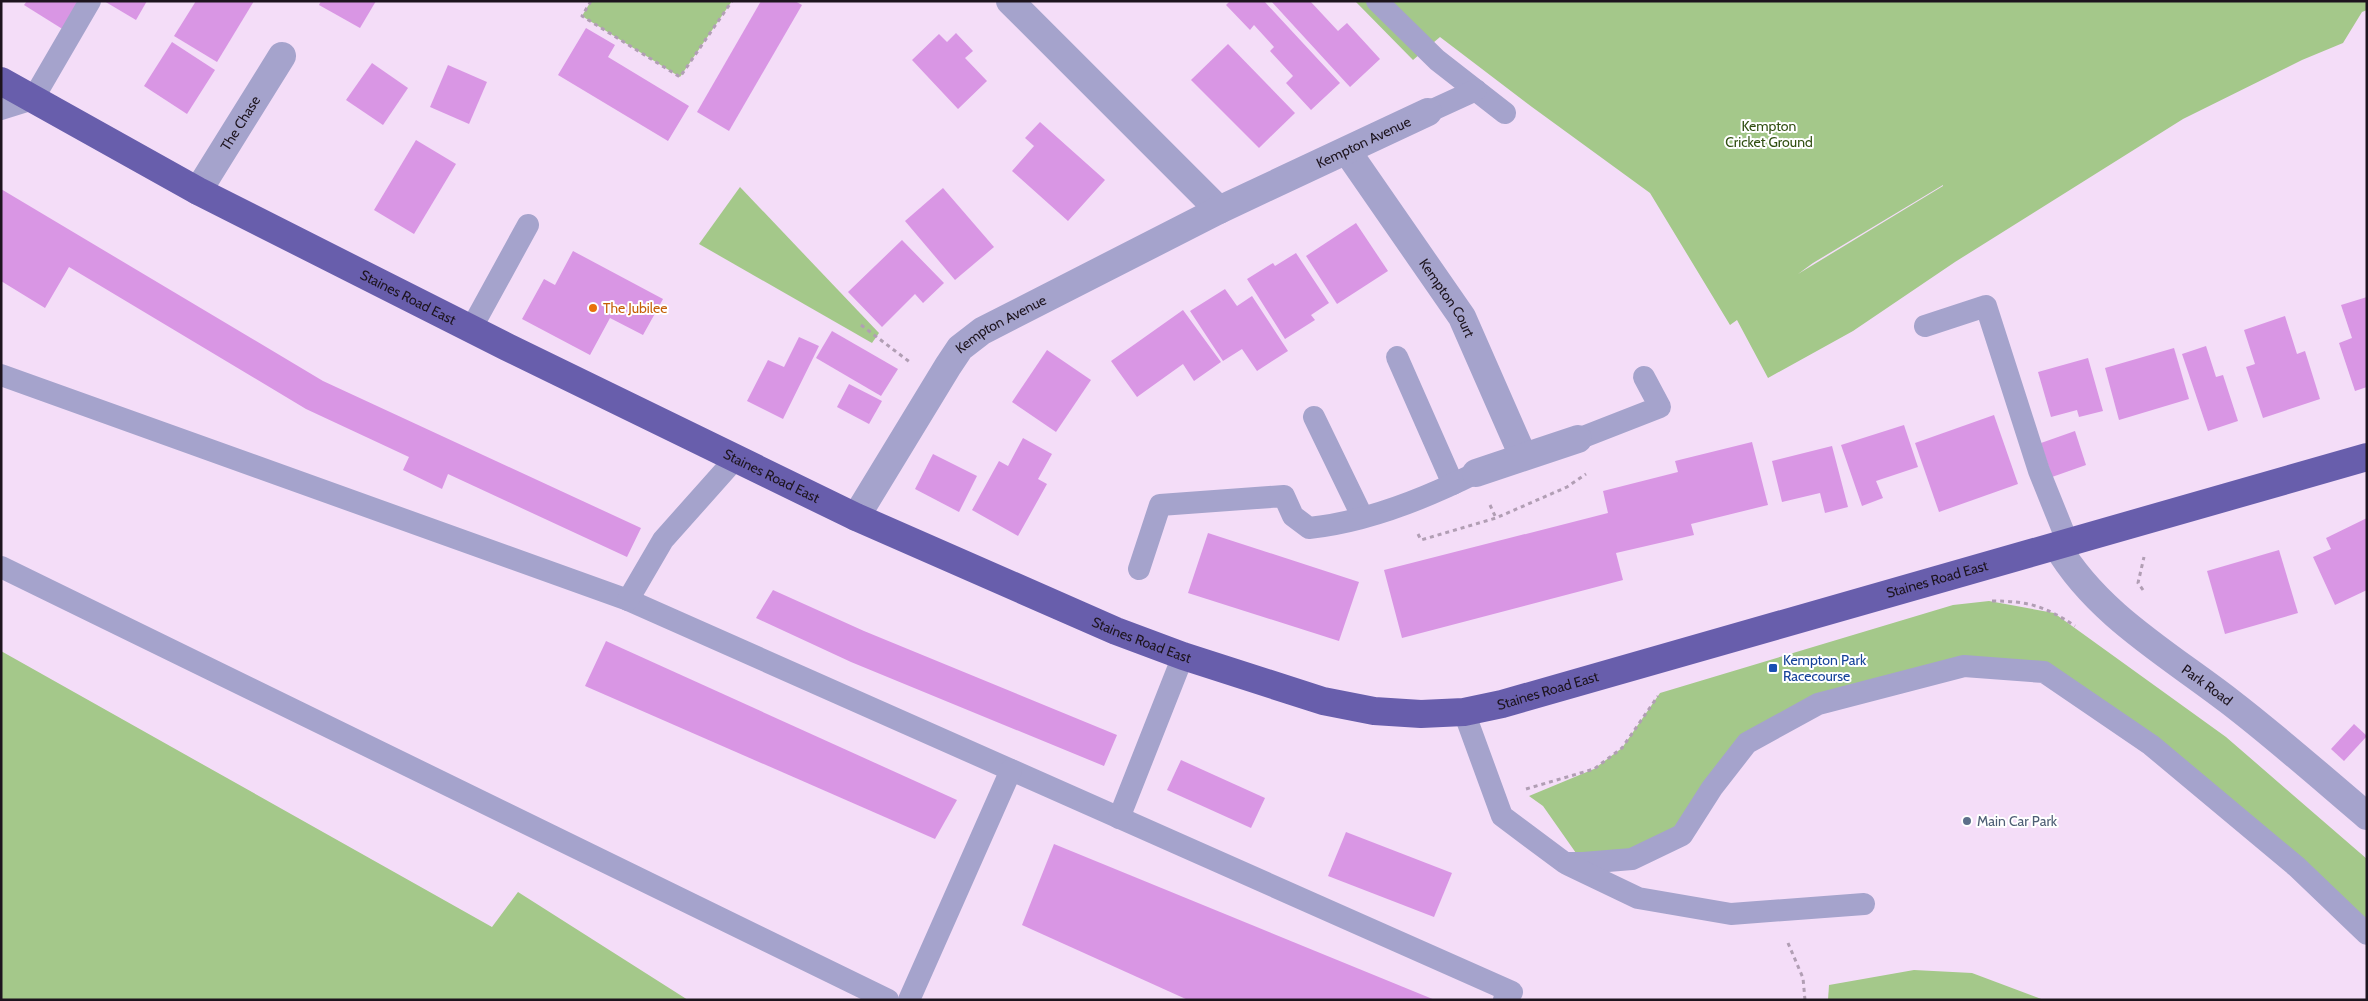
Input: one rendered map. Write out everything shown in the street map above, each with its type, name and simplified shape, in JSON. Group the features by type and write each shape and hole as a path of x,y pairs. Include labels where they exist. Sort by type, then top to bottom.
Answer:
{"highway":[{"name":"Staines Road East","path":"1,81 198,191 471,329 856,517 1116,631 1183,656 1323,701 1374,711 1412,714 1464,712 1502,704 1762,628 2062,545 2367,457"}],"street":[{"path":"1010,1 1218,210"},
{"name":"The Chase","path":"198,191 282,56"},
{"name":"Kempton Avenue","path":"856,517 960,348 982,331 1218,210 1348,151 1428,112"},
{"name":"Kempton Court","path":"1348,151 1462,316 1523,456"},
{"path":"1464,479 1523,456 1578,439"},
{"name":"Park Road","path":"2062,545 2069,566 2096,597 2166,656 2229,701 2367,816"}],"lane":[{"path":"1,109 33,100 90,1"},
{"path":"1377,1 1436,60 1505,113"},
{"path":"1428,112 1476,90"},
{"path":"471,329 528,225"},
{"path":"1925,326 1986,306 2062,545"},
{"path":"1139,569 1160,505 1284,496 1293,516 1309,528 1335,525 1404,504 1429,496 1464,479 1397,357"},
{"path":"1,375 628,600 1512,992 1504,1000"},
{"path":"1578,439 1660,407 1644,377"},
{"path":"1314,417 1362,516"},
{"path":"628,600 662,540 736,458"},
{"path":"1,567 888,1000"},
{"path":"1119,818 1183,656"},
{"path":"1565,863 1632,859 1682,835 1712,788 1748,743 1818,704 1964,666 2044,672 2151,744 2297,867 2367,934"},
{"path":"1464,712 1502,816 1565,863 1638,898 1731,914 1864,904"},
{"path":"909,1000 1011,770"}],"path":[{"path":"590,1 582,16 680,77 732,1"},
{"path":"861,325 937,383"},
{"path":"1404,504 1421,540 1496,518 1567,487 1586,475 1578,439"},
{"path":"2144,592 2138,583 2142,559 2147,554"}],"green space":[{"path":"591,1 732,1 680,77 582,16"},
{"name":"Kempton Cricket Ground","path":"1355,1 2367,1 2367,10 2362,12 2343,43 2302,60 2183,119 1955,262 1853,331 1768,378 1737,320 1730,325 1650,193 1440,37 1413,60","holes":["1943,186 1798,274 1813,263"]},
{"path":"740,187 879,333 872,343 699,244"},
{"path":"1989,601 2054,613 2226,737 2367,859 2367,924 2067,687 1964,666 1818,704 1747,743 1682,835 1583,863 1543,806 1529,796 1594,769 1622,748 1660,693 1953,605"},
{"path":"1,651 492,927 518,892 688,1000 1,1000"},
{"path":"1914,970 1972,973 2044,1000 1828,1000 1829,985"}],"building":[{"path":"27,1 82,1 64,30 24,5"},
{"path":"104,1 147,1 136,20"},
{"path":"196,1 254,1 217,62 174,36"},
{"path":"321,1 376,1 360,28 319,5"},
{"path":"761,1 795,1 802,5 729,131 697,112"},
{"path":"1230,1 1264,1 1340,83 1311,110 1286,83 1293,76 1270,51 1274,47 1254,25 1250,30 1226,5"},
{"path":"1271,1 1310,1 1338,31 1347,23 1380,59 1350,87"},
{"path":"586,28 615,45 608,57 689,106 668,141 558,75"},
{"path":"956,33 973,51 965,58 987,81 958,109 912,60 939,34 947,42"},
{"path":"172,42 215,70 187,114 144,86"},
{"path":"1228,44 1295,113 1259,148 1191,80"},
{"path":"372,63 408,88 383,125 346,100"},
{"path":"448,65 487,82 469,124 430,107"},
{"path":"1040,122 1105,180 1068,221 1012,171 1034,146 1025,138"},
{"path":"416,140 456,164 414,234 374,210"},
{"path":"943,188 994,247 955,280 905,221"},
{"path":"1,189 323,381 641,528 627,557 448,474 442,489 403,470 409,457 306,409 69,267 45,308 1,281"},
{"path":"1356,223 1388,271 1337,304 1306,256"},
{"path":"902,240 944,283 923,303 915,294 882,327 848,292"},
{"name":"The Jubilee","path":"573,251 663,299 643,335 610,318 590,355 522,319 544,279 555,285"},
{"path":"1296,253 1329,303 1311,315 1315,320 1285,339 1247,279 1273,263 1275,266"},
{"path":"1225,289 1237,306 1252,296 1288,351 1257,371 1242,349 1223,361 1190,311"},
{"path":"2367,297 2367,387 2355,391 2339,343 2352,338 2341,305"},
{"path":"1183,310 1221,362 1194,381 1183,364 1137,397 1111,361"},
{"path":"2285,316 2297,354 2305,351 2320,399 2263,418 2246,367 2255,364 2244,330"},
{"path":"832,331 898,369 881,396 816,358"},
{"path":"799,337 819,346 783,419 747,401 768,360 784,367"},
{"path":"2206,346 2216,377 2223,375 2238,421 2208,431 2182,354"},
{"path":"2174,348 2189,399 2119,420 2105,368"},
{"path":"1047,350 1091,380 1056,432 1012,402"},
{"path":"2088,358 2103,411 2079,417 2077,410 2051,417 2038,372"},
{"path":"849,384 882,401 869,424 837,407"},
{"path":"1994,415 2018,484 1939,512 1915,443"},
{"path":"1904,425 1918,467 1876,481 1883,498 1862,506 1841,445"},
{"path":"2075,431 2086,465 2052,477 2041,443"},
{"path":"1023,438 1052,454 1038,479 1047,484 1018,536 972,510 999,461 1008,466"},
{"path":"1752,442 1768,505 1691,524 1694,535 1616,553 1623,580 1402,638 1384,570 1608,513 1603,491 1678,472 1675,461"},
{"path":"1832,446 1848,507 1825,513 1820,493 1782,502 1772,461"},
{"path":"933,454 977,476 959,512 915,489"},
{"path":"2367,518 2367,590 2335,605 2313,557 2331,549 2326,538"},
{"path":"1208,533 1359,582 1339,641 1188,593"},
{"path":"2279,550 2298,613 2225,634 2207,571"},
{"path":"773,590 864,631 1117,735 1104,766 851,662 756,618"},
{"path":"606,641 957,800 935,839 585,686"},
{"path":"2354,724 2367,736 2344,761 2331,749"},
{"path":"1181,760 1265,798 1251,828 1167,790"},
{"path":"1346,832 1452,873 1434,917 1328,876"},
{"path":"1054,844 1435,1000 1188,1000 1022,925"}],"place":[{"name":"The Jubilee","path":"593,308"},
{"name":"Kempton Park Racecourse","path":"1773,668"},
{"name":"Main Car Park","path":"1967,821"}]}
